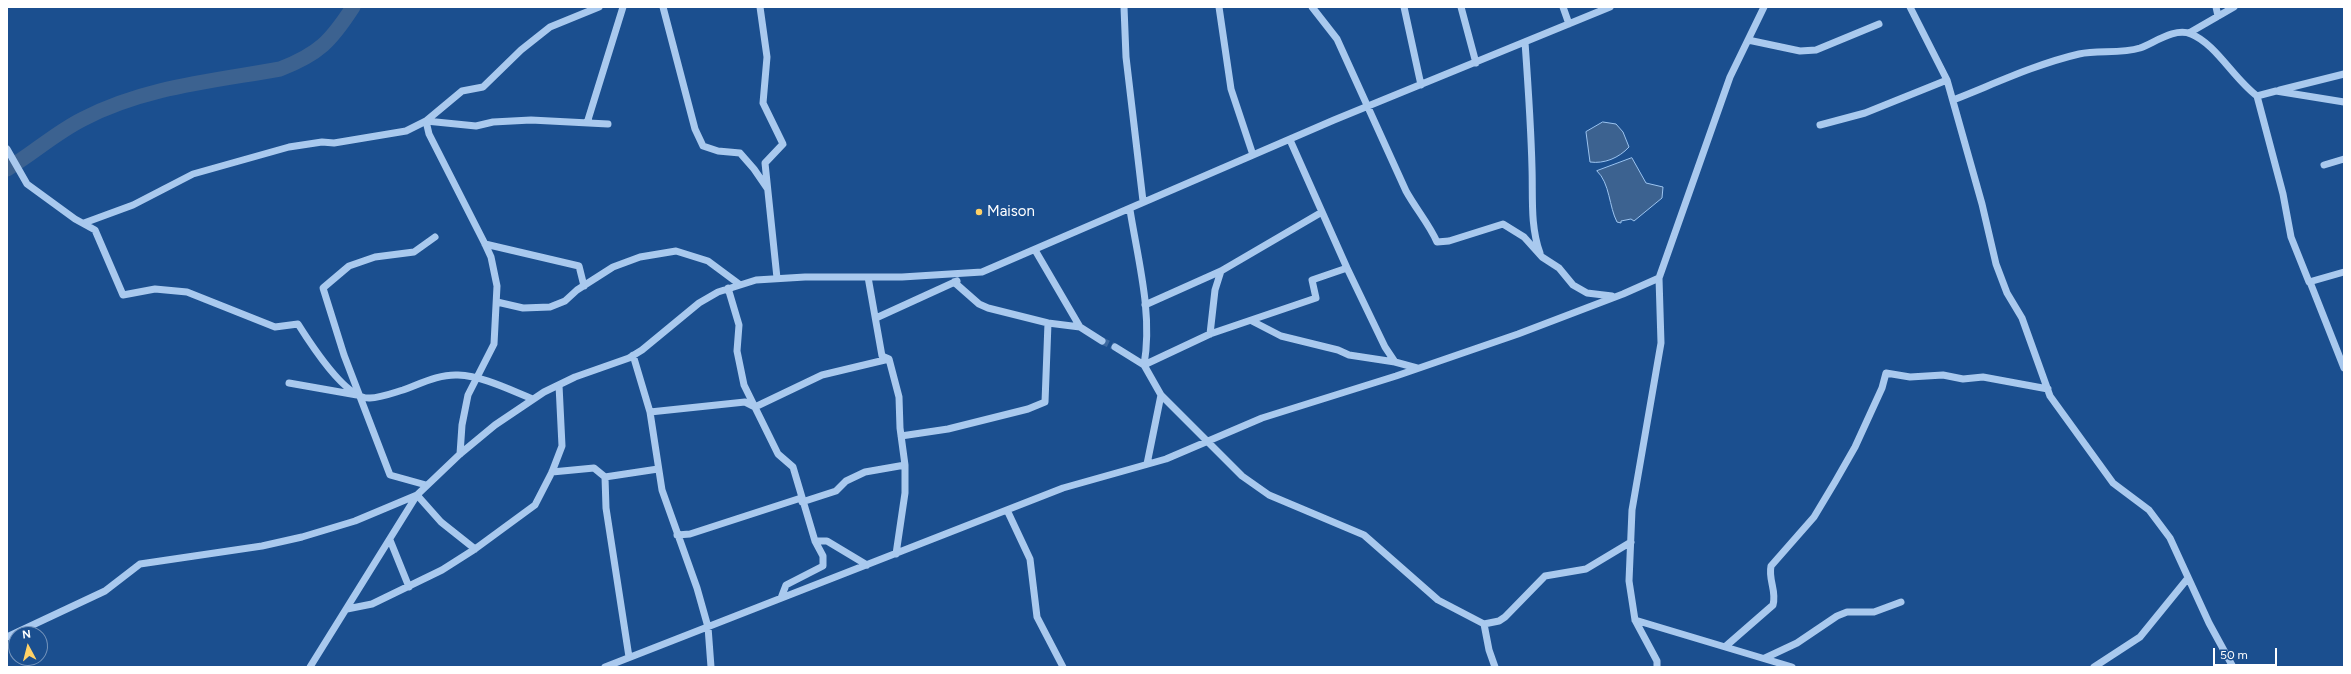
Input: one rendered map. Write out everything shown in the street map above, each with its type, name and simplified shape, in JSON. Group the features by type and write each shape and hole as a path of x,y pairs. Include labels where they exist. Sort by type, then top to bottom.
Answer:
{"street":[{"path":"84,223 133,205 193,174 289,147 322,142 334,143 406,131 426,121 462,91 483,87 521,50 550,27 599,7"},
{"path":"586,123 623,7"},
{"path":"662,7 695,130 703,146 718,151 740,153 754,169 768,190"},
{"path":"760,7 767,57 763,103 783,144 765,163 777,278"},
{"path":"1124,7 1126,57 1143,202"},
{"path":"1219,7 1231,89 1253,155"},
{"path":"1312,7 1337,39 1406,191 1416,210 1430,226 1437,242 1449,240 1502,224 1524,237 1542,257 1559,268 1573,285 1587,293 1605,296 1621,295"},
{"path":"1404,7 1421,85"},
{"path":"1461,7 1476,63"},
{"path":"1562,7 1569,24"},
{"path":"876,318 972,274 1035,250 1130,210 1143,202 1253,155 1610,7"},
{"path":"1657,667 1657,661 1635,620 1629,581 1632,510 1661,343 1660,278 1730,77 1764,7"},
{"path":"1910,7 1947,80 1982,204 1996,264 2008,293 2022,318 2050,396 2113,483 2149,510 2170,538 2224,654 2233,667"},
{"path":"2216,7 2218,16"},
{"path":"1953,100 2056,61 2080,54 2138,48 2170,35 2189,33 2234,7"},
{"path":"1748,40 1800,51 1816,50 1879,24"},
{"path":"2189,33 2205,40 2242,85 2257,96 2283,194 2291,237 2344,368"},
{"path":"1525,42 1531,136 1532,210 1536,243 1542,257"},
{"path":"2257,96 2344,74"},
{"path":"1820,125 1866,113 1947,80"},
{"path":"2276,91 2344,102"},
{"path":"426,121 476,126 493,122 531,120 608,124"},
{"path":"426,121 429,134 491,257 497,286 494,344 475,378 468,396 462,425 460,454"},
{"path":"1290,140 1347,268 1385,347 1395,362"},
{"path":"7,149 27,184 95,230 123,295 155,289 187,292 275,327 298,324 312,346 340,380 359,396"},
{"path":"2324,165 2344,159"},
{"path":"1130,210 1145,304 1148,344 1144,366"},
{"path":"1145,304 1221,271 1322,212"},
{"path":"426,485 390,475 359,396 323,288 350,266 375,257 414,252 435,236"},
{"path":"485,244 579,266 584,286"},
{"path":"1035,250 1080,327"},
{"path":"497,302 523,308 550,307 565,301 584,286 614,267 640,258 676,251 708,261 739,284"},
{"path":"1144,366 1210,334 1252,321 1278,309 1316,298 1312,280 1347,268"},
{"path":"1210,334 1215,290 1221,271"},
{"path":"2310,282 2344,272"},
{"path":"310,667 417,495 460,454 495,425 533,399 559,385 633,355 699,303 739,284 777,278 972,274"},
{"path":"868,277 882,356 888,359 899,397 901,436 905,465 905,493 896,554"},
{"path":"604,667 1063,488 1166,459 1262,418 1418,368 1621,295 1660,278"},
{"path":"954,282 979,304 988,308 1048,323 1080,327 1102,341"},
{"path":"728,288 739,325 738,351 744,385 778,454 793,467 815,540 823,556 822,566 786,585 781,598"},
{"path":"1252,321 1281,336 1338,350 1349,355 1395,362 1418,368"},
{"path":"901,436 948,429 1028,409 1045,402 1048,323"},
{"path":"1115,347 1144,366 1161,395 1206,442 1242,476 1269,495 1364,535 1438,600 1484,624 1499,621 1505,617 1544,576 1586,569 1630,542"},
{"path":"633,355 650,412 658,469 677,535 697,588 708,627 711,667"},
{"path":"755,407 822,375 888,359"},
{"path":"1726,646 1773,605 1775,598 1769,574 1771,566 1814,517 1835,482 1855,446 1882,388 1886,373 1910,377 1943,375 1963,379 1983,377 2048,389"},
{"path":"290,383 370,398 398,392 437,378 458,375 475,378 533,399"},
{"path":"347,609 372,604 409,587 475,549 535,505 552,472 562,446 559,385"},
{"path":"1147,464 1161,395"},
{"path":"650,412 745,402 755,407"},
{"path":"677,535 690,534 836,491 846,481 865,472 905,465"},
{"path":"552,472 594,468 605,477 658,469"},
{"path":"605,477 606,508 629,657"},
{"path":"417,495 441,522 475,549"},
{"path":"7,638 105,591 140,564 262,546 302,537 355,521 417,495"},
{"path":"1007,510 1030,559 1038,617 1063,667"},
{"path":"390,540 409,587"},
{"path":"815,540 827,541 867,565"},
{"path":"2094,667 2140,637 2188,578"},
{"path":"1765,658 1797,643 1837,616 1847,612 1874,612 1901,602"},
{"path":"1635,620 1792,667"},
{"path":"1484,624 1489,650 1495,667"}],"water":[{"path":"1603,122 1616,124 1623,132 1629,147 1621,154 1606,161 1590,162 1586,132"},
{"path":"1632,158 1646,183 1663,187 1662,198 1634,221 1631,219 1621,221 1621,223 1617,222 1614,216 1607,188 1597,171"}],"waterway":[{"path":"7,169 83,119 130,99 179,86 280,69 305,58 331,38 353,7"}],"tunnel":[{"path":"1102,341 1115,347"}],"place":[{"name":"Maison","path":"979,212"}]}
